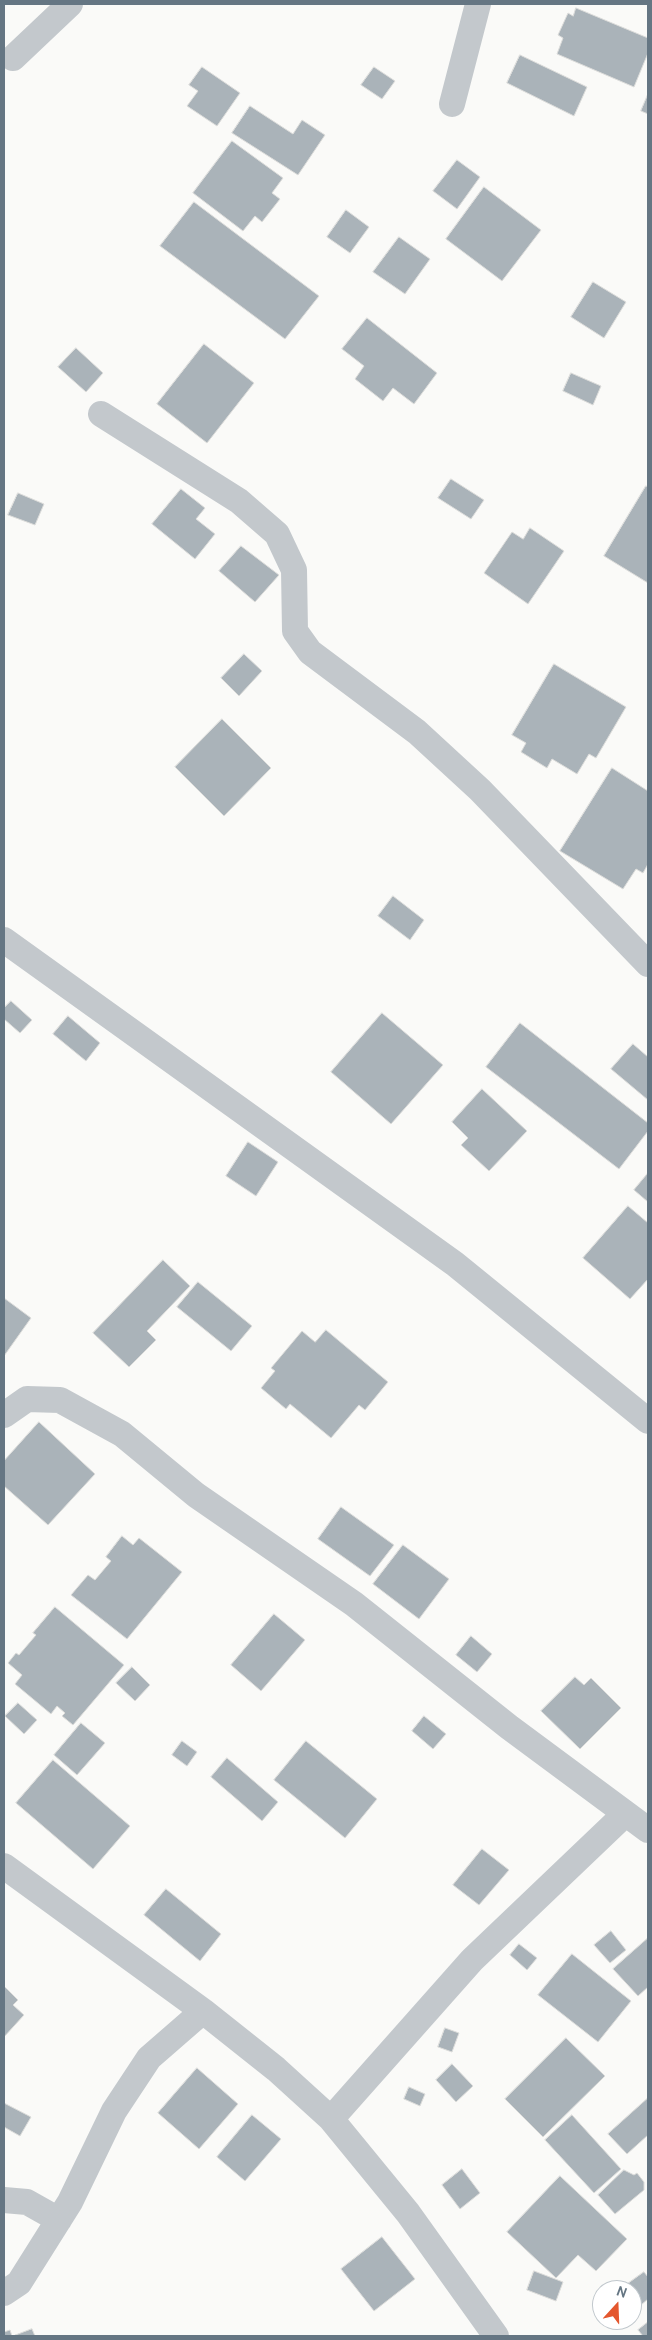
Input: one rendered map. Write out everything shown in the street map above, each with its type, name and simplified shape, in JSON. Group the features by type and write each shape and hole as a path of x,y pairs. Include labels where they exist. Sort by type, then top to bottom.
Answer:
{"street":[{"path":"13,58 70,4"},
{"path":"452,104 478,4"},
{"path":"101,414 239,501 277,534 294,570 295,631 310,652 417,732 480,790 648,964"},
{"path":"4,940 455,1264 648,1421"},
{"path":"4,1415 26,1399 60,1400 122,1434 196,1495 354,1604 509,1727 648,1830"},
{"path":"331,2119 472,1960 626,1814"},
{"path":"4,1866 202,2010 276,2069 331,2119 408,2213 496,2336"},
{"path":"4,2293 18,2283 59,2220 70,2202 114,2111 149,2058 202,2010"},
{"path":"4,2200 28,2202 59,2220"}],"building":[{"path":"576,8 648,38 648,53 634,87 557,54 563,38 558,35 568,13 573,16"},
{"path":"520,55 587,87 574,116 507,83"},
{"path":"202,67 240,93 217,126 187,106 198,91 189,85"},
{"path":"374,67 395,81 382,99 361,85"},
{"path":"648,94 648,114 641,111"},
{"path":"250,106 293,134 302,120 325,135 298,175 232,133"},
{"path":"232,141 283,178 272,193 280,199 262,222 255,216 243,231 193,193"},
{"path":"457,160 480,177 457,209 433,191"},
{"path":"484,187 541,230 502,281 446,239"},
{"path":"194,202 319,296 285,339 160,246"},
{"path":"346,210 369,227 350,253 327,237"},
{"path":"399,237 430,259 405,294 373,272"},
{"path":"593,282 626,302 604,338 571,317"},
{"path":"367,318 437,373 414,404 393,388 383,401 355,379 364,366 342,349"},
{"path":"204,344 254,383 207,443 157,404"},
{"path":"76,348 103,373 86,392 58,367"},
{"path":"571,373 601,386 593,405 563,391"},
{"path":"451,479 484,500 471,519 438,498"},
{"path":"646,486 648,487 648,583 604,556"},
{"path":"181,489 205,508 196,519 215,534 195,559 152,524"},
{"path":"18,493 44,504 35,525 8,515"},
{"path":"530,528 564,551 528,604 484,573 512,532 523,539"},
{"path":"241,546 279,575 255,602 219,571"},
{"path":"244,654 262,671 239,696 221,678"},
{"path":"554,664 626,707 596,758 589,754 577,774 552,759 547,768 521,752 526,743 512,735"},
{"path":"222,719 271,768 224,816 175,767"},
{"path":"612,768 648,791 648,864 643,873 636,869 623,889 560,851"},
{"path":"393,896 424,920 410,940 378,916"},
{"path":"11,1001 32,1020 20,1033 4,1019 4,1008"},
{"path":"382,1013 443,1065 391,1124 331,1072"},
{"path":"68,1016 100,1043 86,1061 53,1034"},
{"path":"520,1023 648,1123 648,1131 619,1169 486,1067"},
{"path":"633,1044 648,1057 648,1100 611,1069"},
{"path":"482,1089 527,1131 489,1171 461,1145 468,1138 452,1122"},
{"path":"248,1142 278,1162 256,1196 226,1176"},
{"path":"648,1173 648,1202 634,1190"},
{"path":"628,1206 648,1223 648,1279 630,1299 583,1258"},
{"path":"163,1260 190,1286 147,1331 156,1340 129,1367 93,1333"},
{"path":"198,1282 252,1326 231,1351 177,1307"},
{"path":"4,1298 31,1318 4,1356"},
{"path":"326,1330 388,1382 365,1410 359,1405 331,1438 290,1404 286,1409 261,1388 275,1371 271,1368 302,1331 315,1342"},
{"path":"39,1422 95,1474 48,1525 4,1486 4,1461"},
{"path":"341,1507 394,1545 370,1576 318,1539"},
{"path":"122,1536 133,1545 139,1538 182,1572 127,1639 71,1595 88,1575 95,1580 111,1561 106,1557"},
{"path":"403,1545 449,1579 419,1619 373,1584"},
{"path":"55,1607 124,1665 73,1725 62,1716 65,1713 57,1706 51,1714 15,1684 22,1675 8,1663 16,1653 19,1655 36,1635 33,1633"},
{"path":"274,1614 305,1640 261,1691 231,1665"},
{"path":"471,1636 492,1654 477,1672 456,1655"},
{"path":"132,1667 150,1685 135,1701 116,1683"},
{"path":"575,1677 584,1685 591,1678 621,1708 580,1749 541,1711"},
{"path":"18,1703 37,1720 24,1734 5,1716"},
{"path":"424,1716 446,1734 433,1749 412,1731"},
{"path":"81,1723 105,1743 77,1775 54,1755"},
{"path":"182,1741 197,1752 187,1766 172,1755"},
{"path":"306,1741 377,1799 345,1838 274,1780"},
{"path":"227,1758 278,1802 262,1821 211,1777"},
{"path":"53,1760 130,1826 93,1869 16,1803"},
{"path":"482,1849 509,1870 479,1905 453,1885"},
{"path":"166,1889 221,1934 200,1961 144,1915"},
{"path":"611,1931 626,1950 610,1963 594,1945"},
{"path":"648,1938 648,1987 638,1996 613,1969"},
{"path":"519,1944 537,1958 527,1970 510,1955"},
{"path":"572,1954 631,2001 598,2042 538,1995"},
{"path":"4,1986 18,2000 13,2005 24,2015 4,2037"},
{"path":"445,2028 459,2033 452,2052 438,2047"},
{"path":"566,2038 605,2076 543,2137 505,2099"},
{"path":"452,2064 473,2086 456,2102 436,2080"},
{"path":"197,2068 238,2104 199,2149 158,2113"},
{"path":"409,2087 425,2094 420,2106 404,2099"},
{"path":"648,2098 648,2135 627,2154 608,2134"},
{"path":"4,2103 31,2117 20,2136 4,2127"},
{"path":"252,2115 281,2139 245,2181 217,2157"},
{"path":"572,2115 621,2169 594,2193 545,2140"},
{"path":"462,2169 480,2193 460,2209 442,2185"},
{"path":"624,2170 634,2175 637,2173 644,2182 644,2190 615,2214 598,2195"},
{"path":"560,2176 627,2239 596,2271 578,2255 556,2278 507,2232"},
{"path":"382,2237 415,2279 374,2311 341,2269"},
{"path":"534,2271 563,2282 556,2301 527,2290"},
{"path":"644,2272 648,2277 648,2299 642,2304 642,2280 633,2280"},
{"path":"648,2322 648,2336 643,2336 638,2330 642,2330 642,2327"},
{"path":"32,2329 35,2336 12,2336"},
{"path":"10,2330 12,2336 4,2336 4,2332"}]}
